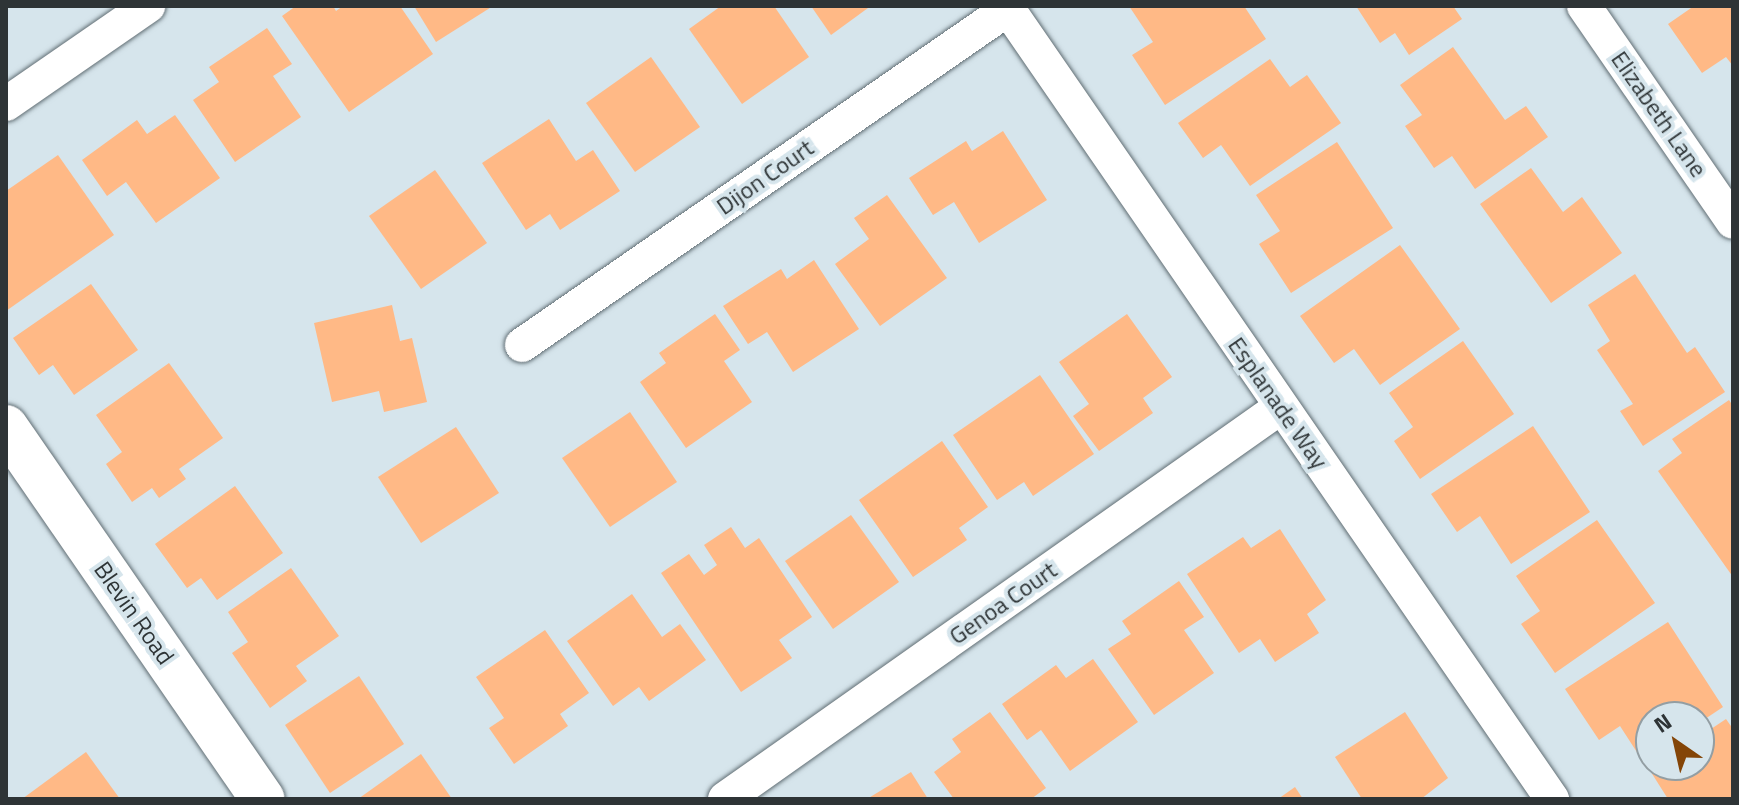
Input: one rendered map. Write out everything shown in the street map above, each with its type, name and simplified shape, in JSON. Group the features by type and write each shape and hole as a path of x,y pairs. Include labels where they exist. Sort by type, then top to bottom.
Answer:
{"street":[{"path":"6,104 148,6"},
{"name":"Elizabeth Lane","path":"1584,6 1727,200"},
{"name":"Dijon Court","path":"522,345 1007,8"},
{"name":"Esplanade Way","path":"1007,8 1552,799"},
{"name":"Genoa Court","path":"725,799 1281,407"},
{"name":"Blevin Road","path":"6,427 263,799"}],"building":[{"path":"296,6 333,6 336,11 343,6 400,6 433,54 349,112 282,16"},
{"path":"414,6 493,6 436,42"},
{"path":"721,6 774,6 809,57 742,104 689,29"},
{"path":"811,6 866,6 868,8 831,35"},
{"path":"1129,6 1244,6 1266,39 1165,105 1132,55 1153,42"},
{"path":"1356,6 1453,6 1462,19 1409,55 1395,33 1380,43"},
{"path":"1694,6 1733,6 1733,66 1726,57 1702,73 1668,24"},
{"path":"267,28 292,64 273,76 301,117 235,162 193,100 219,82 209,67"},
{"path":"1453,47 1505,120 1526,106 1548,137 1475,189 1452,156 1434,168 1405,126 1422,115 1400,85"},
{"path":"651,57 700,127 635,172 586,103"},
{"path":"1270,59 1290,87 1307,75 1341,123 1250,186 1221,145 1203,158 1178,123"},
{"path":"175,115 220,178 156,223 126,182 107,196 82,160 137,120 147,134"},
{"path":"549,119 576,161 593,150 620,191 560,230 550,214 526,230 482,163"},
{"path":"1003,131 1047,200 979,243 954,202 933,215 909,178 966,141 972,151"},
{"path":"1337,142 1393,228 1291,293 1259,244 1280,231 1256,195"},
{"path":"58,155 114,235 6,311 6,191"},
{"path":"1531,168 1563,212 1582,197 1622,253 1551,303 1480,204"},
{"path":"435,170 487,243 421,289 369,216"},
{"path":"887,195 947,278 880,326 835,264 869,239 854,218"},
{"path":"1400,245 1460,329 1380,385 1354,349 1334,363 1300,316"},
{"path":"814,260 859,329 793,372 767,332 748,344 723,306 781,269 787,279"},
{"path":"1635,274 1687,353 1695,347 1725,392 1643,446 1620,411 1633,404 1597,350 1610,341 1588,305"},
{"path":"91,284 138,350 74,395 53,365 39,375 13,338"},
{"path":"392,305 400,341 412,338 427,402 384,412 379,391 332,402 314,323"},
{"path":"715,314 740,350 724,361 752,402 686,448 640,382 666,363 659,353"},
{"path":"1127,314 1172,377 1143,398 1153,413 1099,451 1073,416 1089,404 1059,362"},
{"path":"1463,341 1514,414 1420,479 1394,441 1413,427 1389,393"},
{"path":"169,363 223,438 179,469 186,479 159,498 152,488 132,502 106,464 122,452 96,415"},
{"path":"1040,375 1094,454 1033,496 1024,482 997,500 953,435"},
{"path":"1729,400 1733,406 1733,577 1658,471 1682,453 1672,439"},
{"path":"630,412 677,482 610,527 562,458"},
{"path":"1533,426 1590,512 1511,564 1480,516 1457,532 1431,494"},
{"path":"456,427 499,493 421,543 378,477"},
{"path":"942,441 988,507 959,528 967,540 913,577 859,500"},
{"path":"235,486 283,553 217,600 201,578 187,588 155,544"},
{"path":"851,515 899,582 833,629 785,561"},
{"path":"1597,520 1655,603 1555,673 1521,624 1540,611 1516,576"},
{"path":"731,527 745,548 759,538 812,617 779,640 792,658 741,692 661,573 689,554 704,575 717,565 704,545"},
{"path":"1280,529 1326,600 1307,614 1319,633 1275,662 1260,639 1239,653 1187,574 1243,537 1251,548"},
{"path":"291,568 339,636 296,666 307,681 270,708 232,653 248,642 228,612"},
{"path":"1179,581 1204,617 1184,630 1214,673 1154,715 1108,649 1131,634 1122,621"},
{"path":"632,594 662,637 680,624 706,660 649,701 639,687 613,706 567,641"},
{"path":"1668,622 1723,707 1715,712 1715,701 1635,701 1635,749 1620,726 1599,740 1565,689"},
{"path":"545,630 589,693 560,714 568,726 514,764 489,728 504,718 476,677"},
{"path":"1093,659 1138,722 1070,771 1041,730 1027,740 1002,704 1056,665 1066,678"},
{"path":"359,676 404,744 330,793 285,725"},
{"path":"990,712 1046,788 1031,799 954,799 934,772 961,752 952,739"},
{"path":"1405,712 1448,778 1421,799 1362,799 1335,757"},
{"path":"1726,719 1733,729 1733,799 1668,799 1657,781 1715,781 1715,726"},
{"path":"86,752 120,799 22,799"},
{"path":"421,754 452,799 358,799"},
{"path":"911,772 928,799 867,799"},
{"path":"1295,787 1303,799 1278,799"}]}
